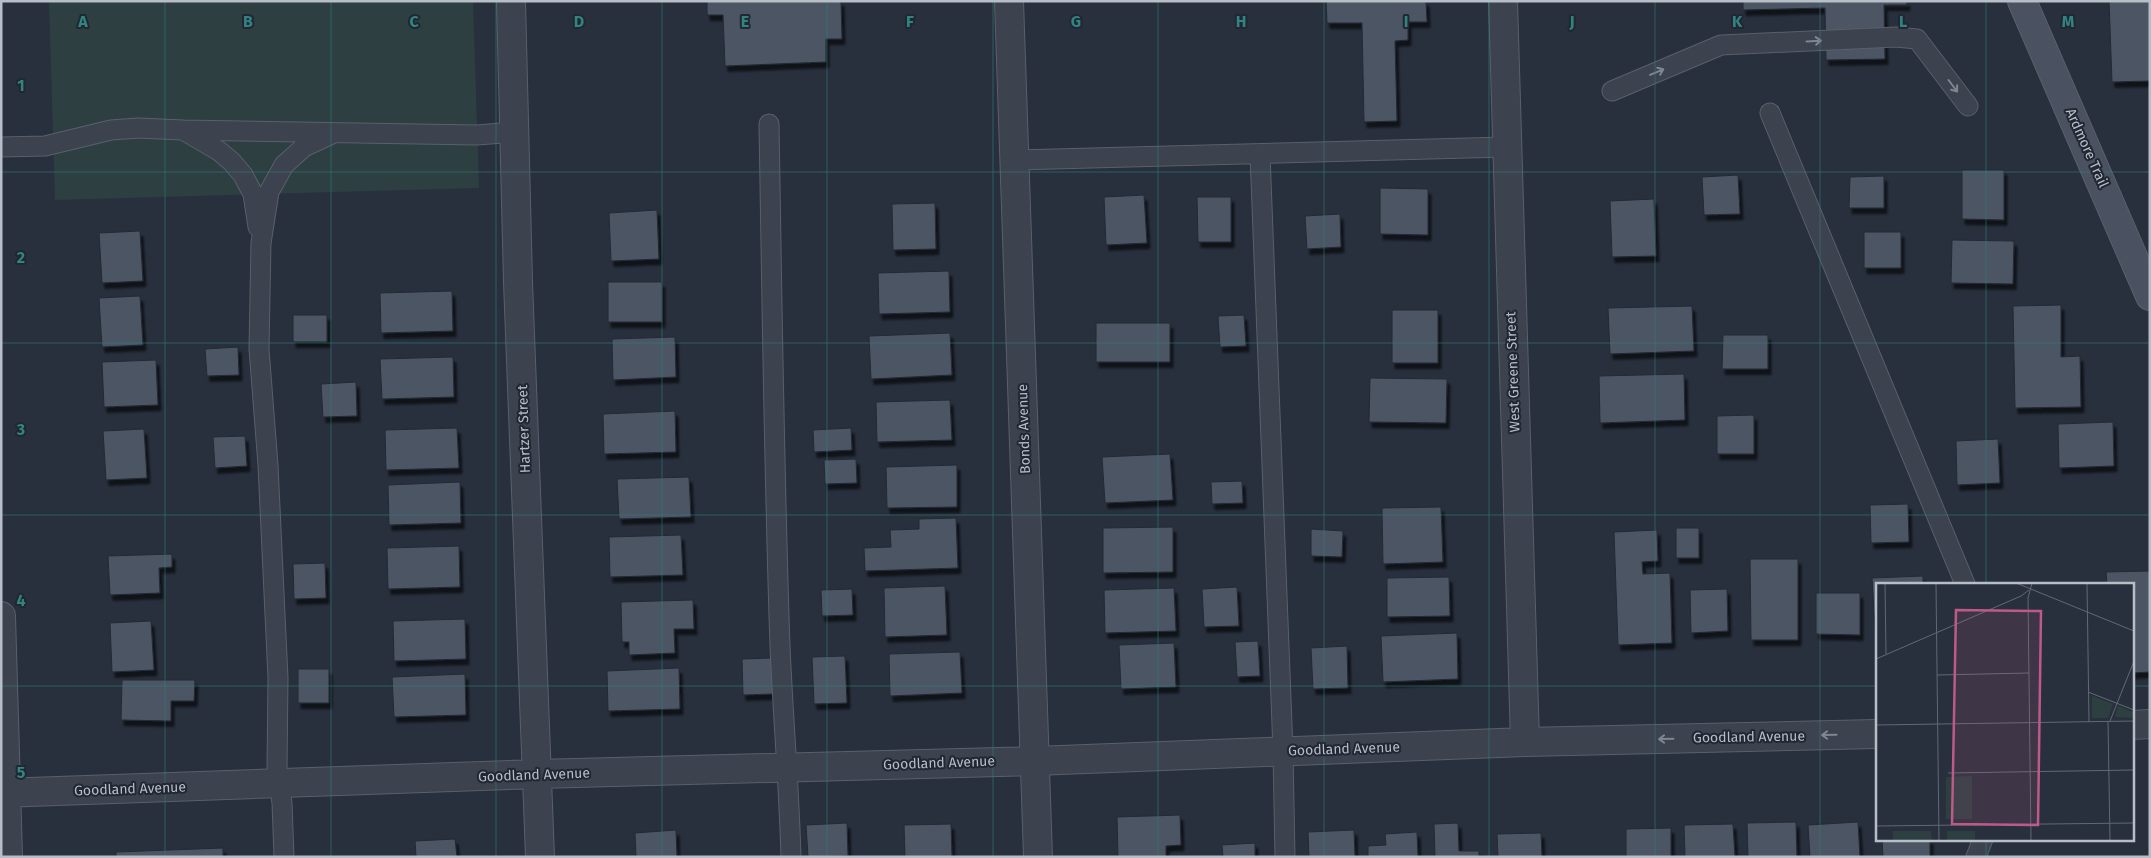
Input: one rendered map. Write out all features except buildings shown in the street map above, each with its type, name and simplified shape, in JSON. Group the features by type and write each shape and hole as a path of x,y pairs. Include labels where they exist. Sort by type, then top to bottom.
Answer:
{"street":[{"name":"Hartzer Street","path":"512,1 518,282 540,857"},
{"name":"Bonds Avenue","path":"1009,1 1038,857"},
{"name":"West Greene Street","path":"1503,1 1525,742"},
{"name":"Ardmore Trail","path":"2022,1 2150,296"},
{"path":"1,616 4,793 8,857"},
{"path":"2134,725 2150,724"},
{"name":"Goodland Avenue","path":"4,793 279,785 538,774 1283,752 1525,742 1876,734"}],"lane":[{"path":"1612,91 1721,45 1896,37 1917,39 1968,106"},
{"path":"1770,113 1965,583"},
{"path":"769,124 780,649 788,767 791,857"},
{"path":"1,147 45,146 111,130 129,128 476,135 515,132"},
{"path":"183,130 219,151 243,175 253,194 260,243 259,349 268,465 276,639 277,770 284,857"},
{"path":"260,243 269,192 284,165 304,147 334,133"},
{"path":"1014,160 1506,147"},
{"path":"1260,154 1283,752 1285,857"},
{"path":"1976,857 1983,840"}],"shaded area":[{"path":"49,1 473,1 479,188 55,200"}]}
